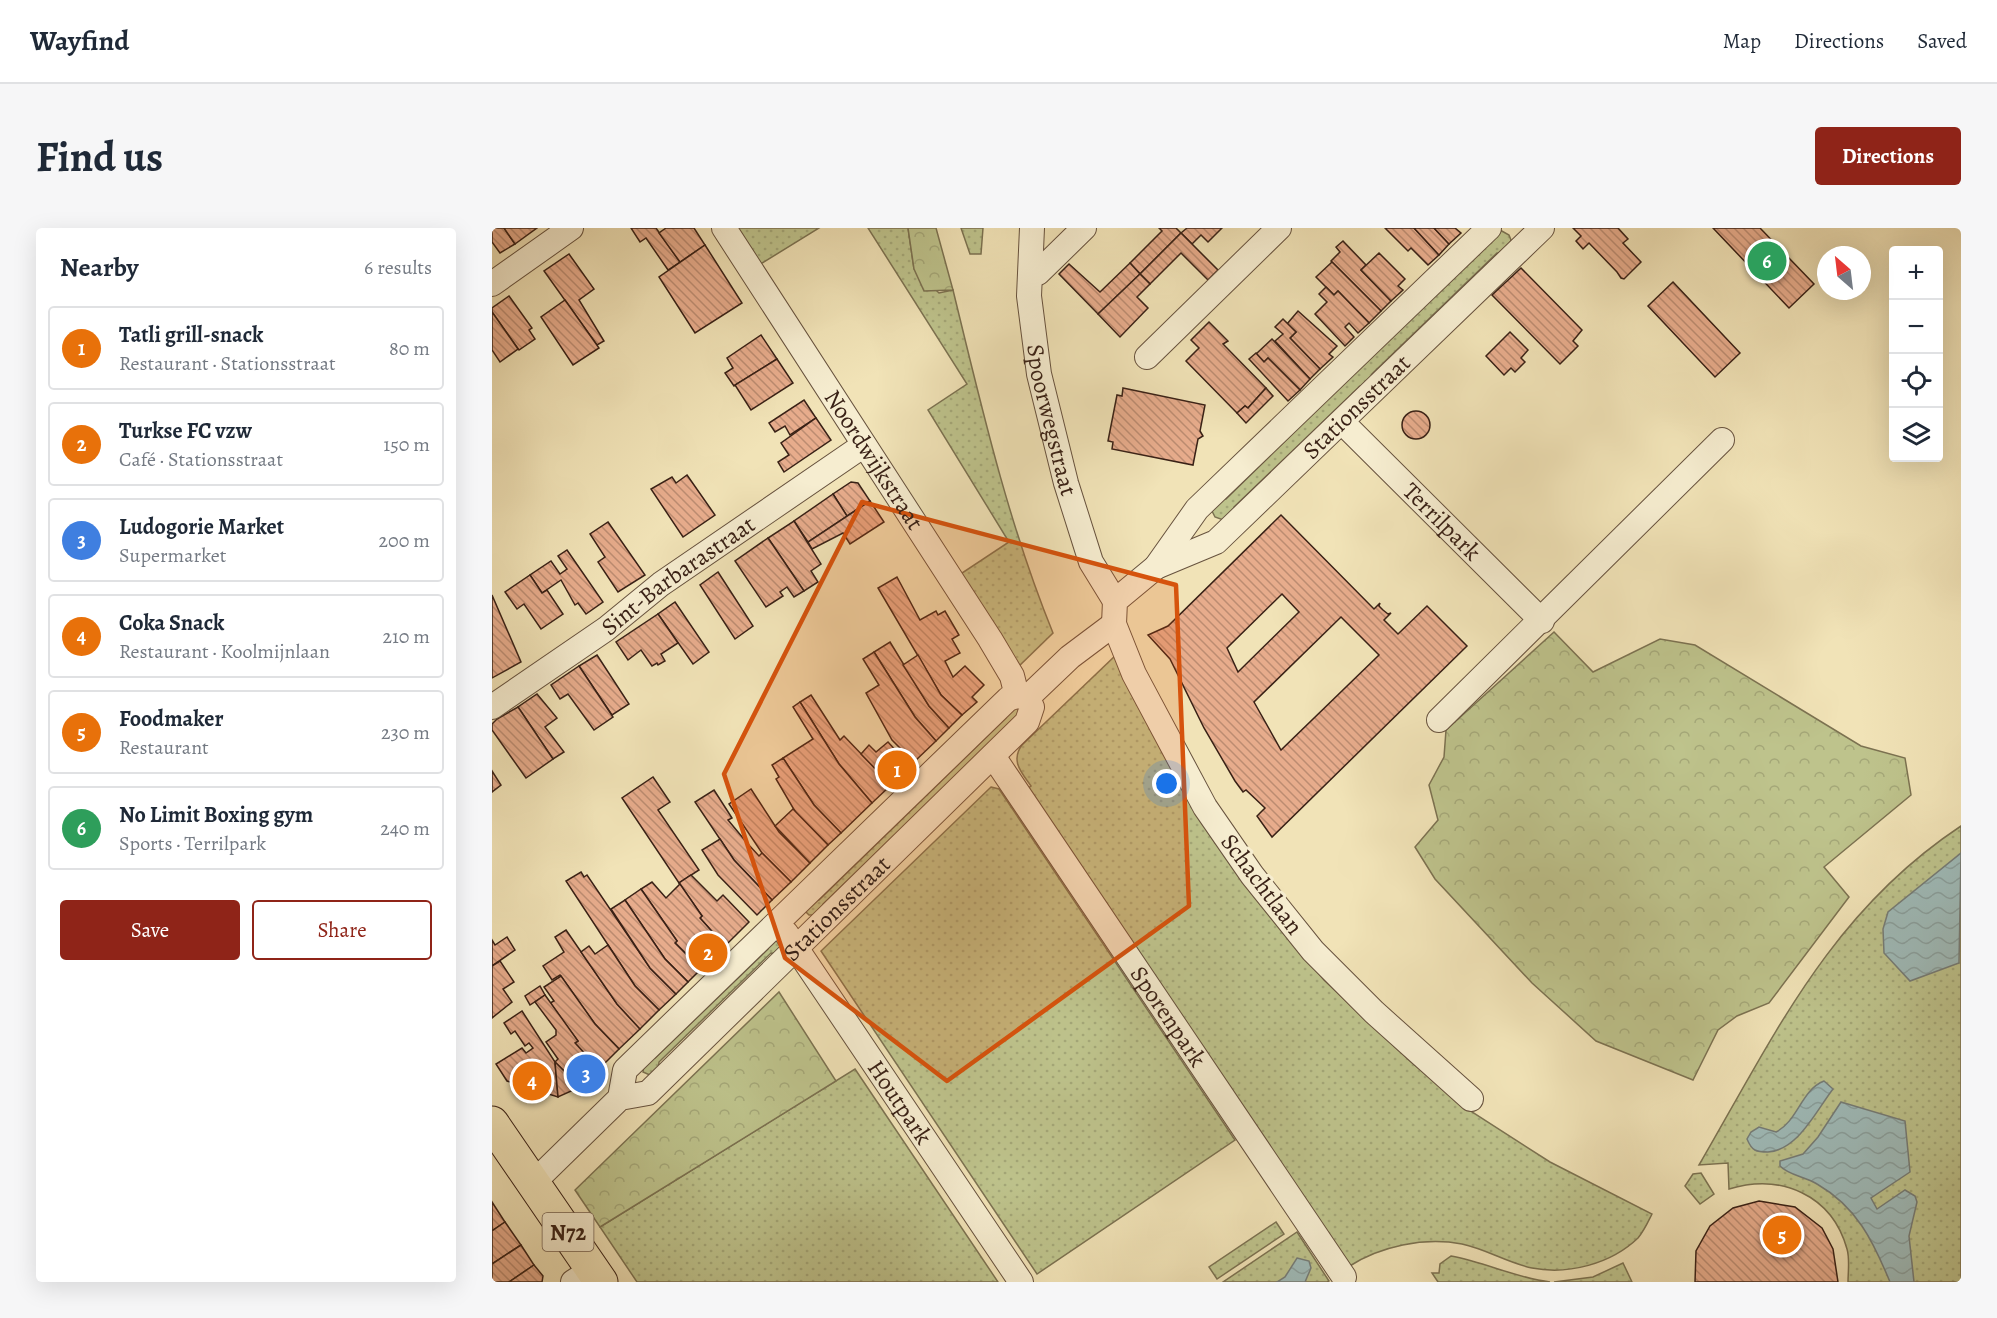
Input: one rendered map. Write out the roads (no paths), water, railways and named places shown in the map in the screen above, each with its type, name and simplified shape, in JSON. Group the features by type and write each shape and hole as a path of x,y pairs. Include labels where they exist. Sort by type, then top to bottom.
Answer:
{"main road":[{"name":"N72","path":"492,1123 533,1183 589,1278"}],"street":[{"path":"492,284 572,228"},
{"name":"Noordwijkstraat","path":"724,228 990,639 1022,697"},
{"name":"Spoorwegstraat","path":"1032,228 1029,296 1039,374 1066,483 1091,562 1114,612"},
{"path":"1038,273 1084,228"},
{"path":"1147,357 1279,228"},
{"name":"Stationsstraat","path":"1022,697 1032,707 1027,722 993,756 795,946 648,1093 620,1098 625,1071 1008,699 1022,697 1070,657 1156,567 1197,509 1490,228"},
{"name":"Stationsstraat","path":"1156,567 1216,542 1342,422 1534,231"},
{"name":"Terrilpark","path":"1342,422 1542,621"},
{"path":"1439,720 1542,621 1722,440"},
{"name":"Sint-Barbarastraat","path":"492,707 606,629 661,584 864,445"},
{"name":"Schachtlaan","path":"1114,612 1134,674 1205,807 1252,875 1321,958 1374,1012 1471,1099"},
{"name":"Sporenpark","path":"993,756 1344,1278"},
{"name":"Houtpark","path":"778,921 1021,1282"},
{"path":"533,1183 620,1098"}],"water":[{"path":"1961,853 1959,963 1910,981 1884,953 1883,929 1888,912"},
{"path":"1824,1081 1833,1089 1797,1137 1779,1150 1757,1151 1751,1146 1747,1139 1751,1132 1759,1127 1776,1132 1790,1121 1810,1091"},
{"path":"1841,1102 1905,1121 1910,1172 1871,1198 1877,1209 1905,1190 1915,1196 1917,1202 1909,1236 1914,1282 1890,1282 1870,1239 1843,1203 1817,1184 1788,1172 1780,1166 1780,1161 1803,1154 1818,1137"},
{"path":"1297,1258 1309,1261 1311,1268 1305,1282 1277,1282 1285,1277"}],"place":[{"name":"No Limit Boxing gym","path":"1767,261"},
{"name":"Tatli grill-snack","path":"897,770"},
{"name":"Turkse FC vzw","path":"708,953"},
{"name":"Ludogorie Market","path":"586,1074"},
{"name":"Coka Snack","path":"532,1081"},
{"name":"Foodmaker","path":"1782,1235"}]}
